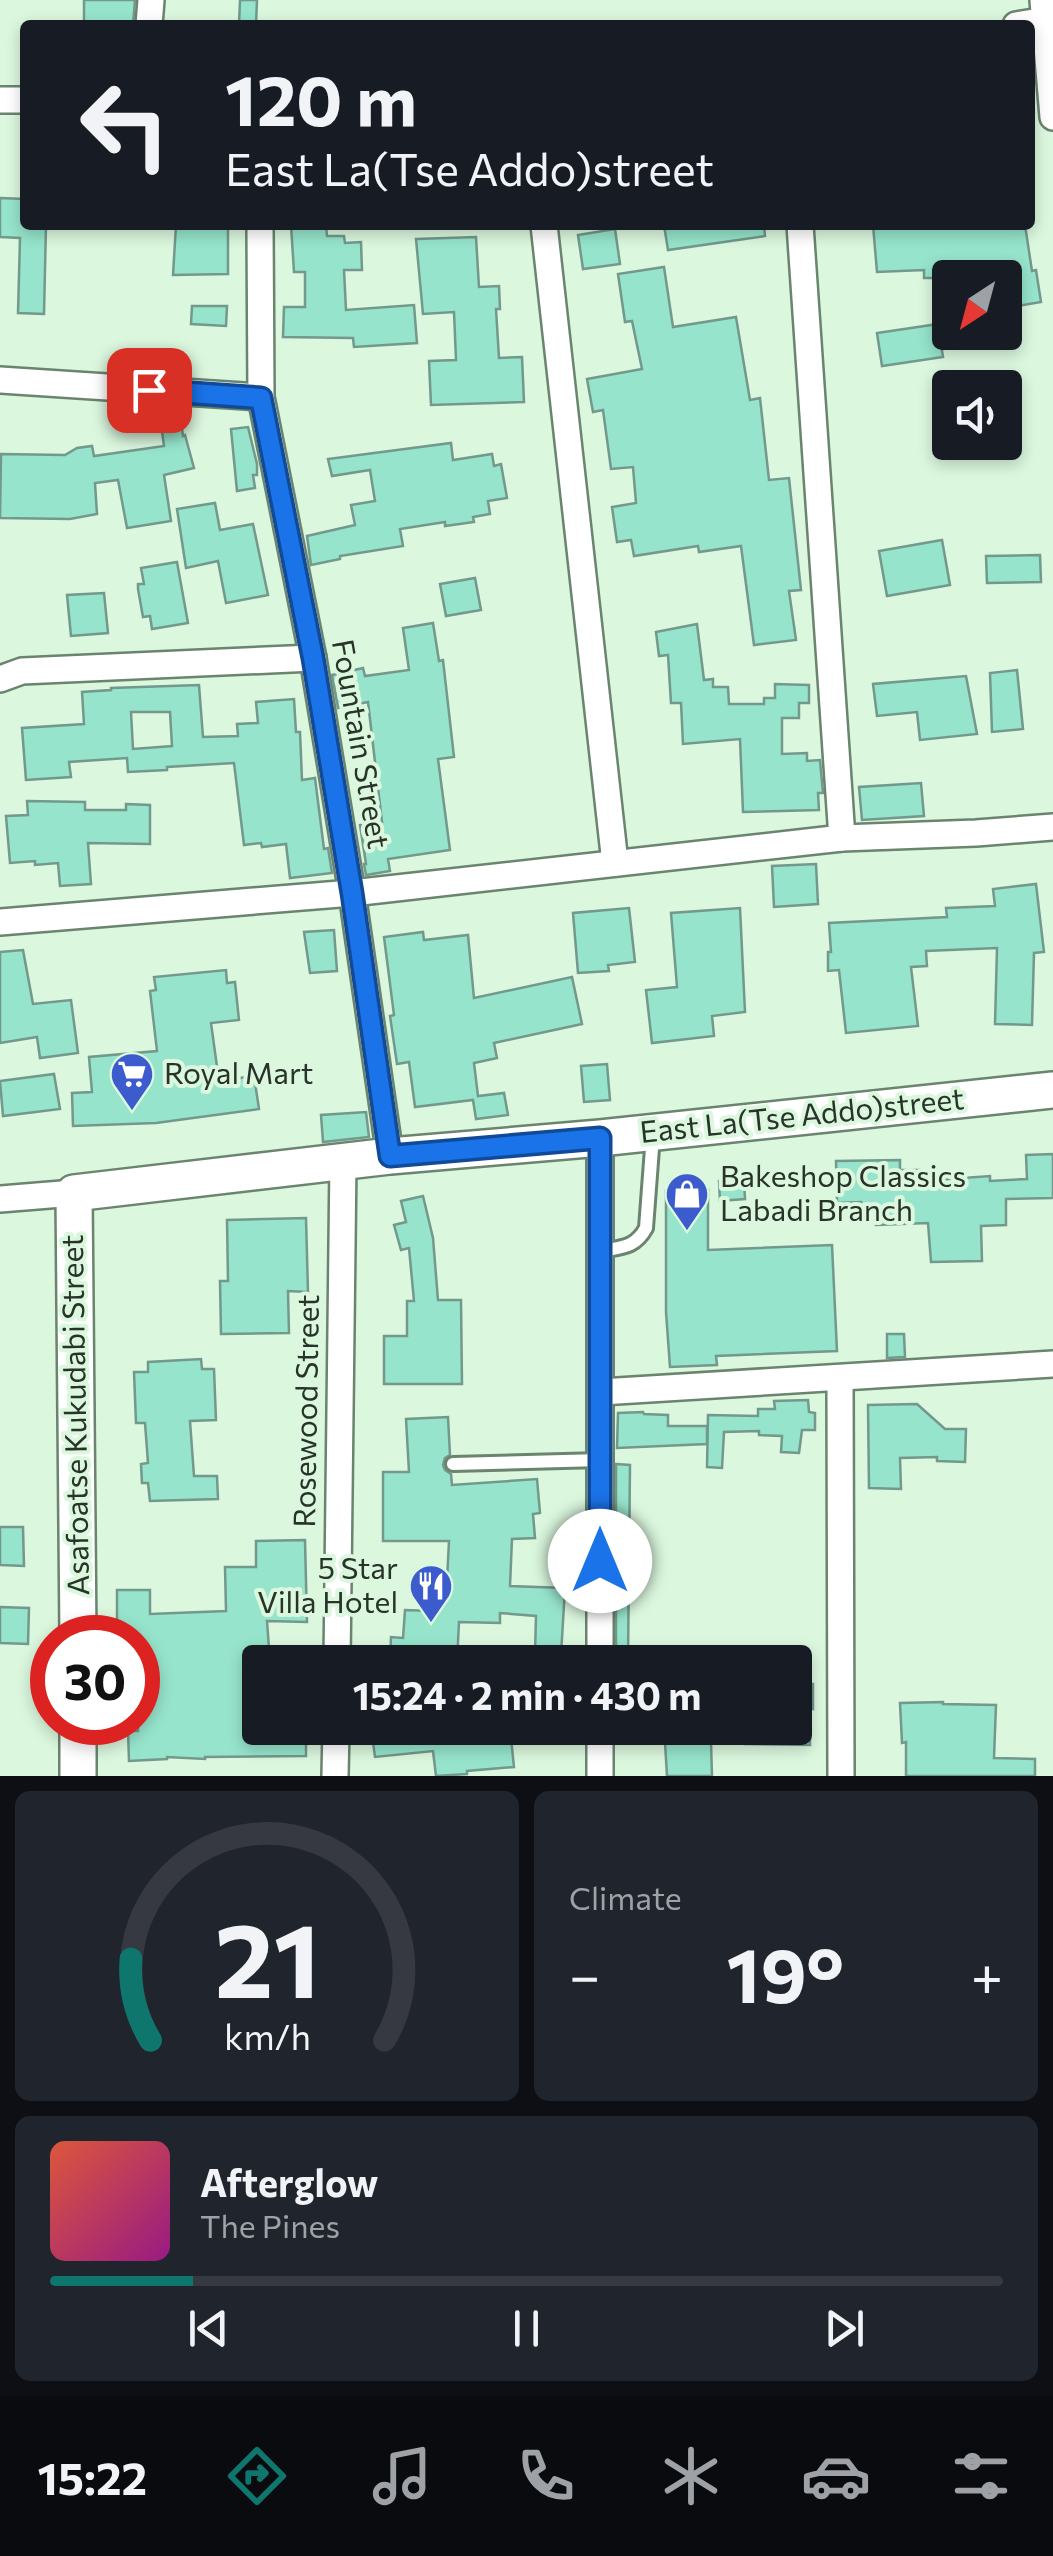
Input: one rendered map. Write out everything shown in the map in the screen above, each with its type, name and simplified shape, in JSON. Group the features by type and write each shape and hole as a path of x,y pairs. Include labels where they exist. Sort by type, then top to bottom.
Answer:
{"street":[{"path":"1047,13 1053,117"},
{"name":"Fountain Street","path":"260,230 261,398 313,658 390,1156"},
{"path":"545,230 615,863"},
{"path":"800,230 842,838"},
{"path":"0,380 261,398"},
{"path":"7,673 313,658"},
{"path":"0,922 352,893 842,838 1053,827"},
{"name":"East La(Tse Addo)street","path":"74,1193 342,1161 1053,1090"},
{"path":"600,1138 600,1645"},
{"name":"Rosewood Street","path":"336,1645 342,1161"},
{"path":"0,1200 74,1193"},
{"name":"Asafoatse Kukudabi Street","path":"74,1193 78,1615"},
{"path":"601,1392 1053,1364"},
{"path":"840,1378 841,1776"},
{"path":"78,1745 78,1776"},
{"path":"335,1776 336,1745"},
{"path":"600,1745 600,1776"}],"lane":[{"path":"600,1251 630,1245 640,1240 646,1228 653,1132"},
{"path":"453,1464 601,1460"}],"building":[{"path":"84,0 135,0 133,20 84,20"},
{"path":"240,0 257,0 256,20 239,20"},
{"path":"0,198 20,199 20,230 46,230 44,314 18,313 20,238 0,237"},
{"path":"176,230 228,230 228,274 173,275"},
{"path":"291,230 326,230 327,236 344,236 345,243 361,242 362,270 344,270 346,310 414,305 417,343 354,347 353,338 283,337 284,307 305,307 305,272 294,272"},
{"path":"615,230 620,264 583,269 578,235"},
{"path":"665,230 764,230 765,236 668,250"},
{"path":"873,230 1026,230 1041,302 1022,305 1022,260 932,260 932,278 924,278 924,270 877,272"},
{"path":"476,237 479,287 499,286 499,358 522,357 524,402 431,405 429,361 456,360 454,312 423,314 416,239"},
{"path":"664,267 673,327 736,317 750,400 760,398 769,480 789,478 801,590 789,591 796,640 754,645 741,546 699,552 698,546 634,556 631,540 617,542 612,507 636,503 633,467 611,469 603,410 593,412 587,379 642,369 632,321 625,322 618,274"},
{"path":"192,306 227,306 226,326 191,324"},
{"path":"932,325 932,350 942,350 943,357 882,366 877,333"},
{"path":"181,421 194,468 164,475 171,521 127,528 118,480 95,483 97,514 70,519 0,518 1,454 65,455 92,446 94,456 164,446 161,424"},
{"path":"248,427 257,464 257,475 253,475 255,488 237,491 231,429"},
{"path":"451,443 453,460 492,454 494,466 501,464 507,498 488,501 490,514 473,517 474,522 400,529 403,546 311,565 307,536 355,525 351,505 375,501 370,470 332,476 328,459"},
{"path":"215,503 220,530 253,524 268,595 226,603 218,561 186,568 177,509"},
{"path":"942,540 950,585 887,596 879,551"},
{"path":"1040,555 1041,582 987,583 986,556"},
{"path":"177,562 188,623 152,629 150,616 143,617 138,589 138,584 144,584 141,568"},
{"path":"475,578 481,610 446,616 440,584"},
{"path":"104,593 108,633 71,636 67,595"},
{"path":"433,623 439,661 443,660 454,757 438,759 450,850 388,859 390,871 366,875 360,825 382,822 368,702 338,708 332,675 363,668 365,676 409,670 403,628"},
{"path":"697,624 704,680 713,679 713,687 728,687 729,704 764,704 764,698 775,698 775,684 809,685 809,703 799,703 799,718 782,718 782,754 807,753 807,761 820,760 823,793 818,793 819,810 743,812 740,739 683,744 681,703 671,703 668,655 659,656 656,632"},
{"path":"1017,670 1023,729 992,732 990,673"},
{"path":"966,676 977,734 920,740 917,712 877,716 873,684"},
{"path":"199,685 203,737 238,736 237,724 258,723 256,702 294,699 302,780 315,778 324,849 328,848 332,873 290,878 286,844 244,845 234,763 128,772 127,758 69,762 71,777 26,780 22,728 84,724 82,692","holes":["131,712 170,712 172,746 133,749"]},
{"path":"921,783 924,816 862,820 859,787"},
{"path":"27,801 85,802 85,810 126,810 126,804 150,805 150,844 88,843 91,884 60,886 58,863 10,863 6,816 28,815"},
{"path":"816,864 818,904 774,907 772,866"},
{"path":"1036,884 1044,952 1034,953 1032,1025 995,1024 997,948 926,951 927,966 911,967 918,1026 846,1033 839,970 828,971 829,923 947,917 946,908 995,906 993,889"},
{"path":"629,908 635,962 608,965 609,971 578,973 573,913"},
{"path":"740,908 745,1012 712,1016 714,1036 652,1043 646,990 677,987 671,913"},
{"path":"334,930 337,971 310,973 304,932"},
{"path":"423,932 424,940 468,935 474,998 572,977 582,1024 494,1043 497,1058 474,1063 478,1096 504,1093 508,1115 476,1119 473,1100 415,1107 409,1062 397,1064 384,937"},
{"path":"23,950 33,1004 71,1000 78,1053 40,1058 37,1037 0,1043 0,952"},
{"path":"226,970 227,983 235,982 239,1020 211,1023 219,1081 254,1076 259,1109 156,1123 73,1126 72,1093 92,1092 89,1057 157,1051 150,991 156,990 154,977"},
{"path":"607,1064 610,1100 584,1102 581,1066"},
{"path":"54,1074 60,1109 3,1116 0,1081"},
{"path":"366,1112 369,1137 323,1142 321,1115"},
{"path":"1053,1154 1053,1198 1006,1199 1006,1225 981,1226 982,1261 931,1262 928,1223 876,1225 875,1208 861,1209 861,1202 837,1203 836,1161 900,1160 900,1170 921,1170 921,1181 990,1176 990,1181 1027,1179 1026,1155"},
{"path":"744,1180 745,1199 720,1201 719,1181"},
{"path":"708,1190 708,1250 832,1245 837,1351 716,1356 717,1365 670,1367 666,1191"},
{"path":"423,1196 433,1238 438,1300 461,1300 462,1384 384,1384 384,1336 407,1336 407,1301 414,1301 409,1248 401,1250 394,1225 406,1222 401,1201"},
{"path":"306,1218 308,1292 288,1291 289,1333 221,1334 220,1281 228,1281 227,1220"},
{"path":"887,1334 904,1334 905,1357 887,1358"},
{"path":"201,1359 202,1369 214,1369 216,1420 190,1421 194,1476 217,1476 218,1499 150,1501 148,1483 142,1483 141,1464 148,1463 145,1423 136,1423 134,1372 148,1372 148,1362"},
{"path":"808,1400 809,1412 815,1413 815,1430 802,1430 799,1453 781,1452 782,1436 759,1435 759,1431 724,1432 722,1468 707,1467 708,1415 758,1416 758,1409 775,1409 774,1401"},
{"path":"917,1404 945,1429 966,1429 965,1462 937,1461 937,1457 900,1458 901,1489 869,1488 868,1405"},
{"path":"618,1413 668,1415 668,1426 707,1426 707,1444 617,1448"},
{"path":"448,1417 450,1455 443,1465 451,1474 452,1485 537,1479 540,1513 533,1514 535,1538 512,1539 510,1586 565,1588 562,1645 535,1645 536,1616 500,1613 500,1623 459,1622 458,1645 391,1645 391,1637 403,1638 405,1610 433,1611 434,1580 447,1580 449,1541 383,1541 383,1472 409,1472 406,1419"},
{"path":"616,1464 630,1465 628,1645 616,1645"},
{"path":"0,1527 23,1527 24,1566 0,1565"},
{"path":"305,1540 307,1622 267,1621 269,1645 242,1645 242,1745 306,1745 306,1756 129,1761 128,1745 160,1745 160,1615 117,1615 117,1590 150,1590 150,1614 226,1611 225,1567 256,1567 256,1541"},
{"path":"0,1607 29,1608 28,1644 0,1643"},
{"path":"900,1703 996,1705 994,1758 1035,1759 1035,1776 906,1776"},
{"path":"373,1745 512,1745 514,1767 436,1776 433,1751 375,1757"},
{"path":"665,1745 711,1745 712,1776 667,1776"}],"place":[{"name":"Royal Mart","path":"132,1112"},
{"name":"Bakeshop Classics Labadi Branch","path":"687,1232"},
{"name":"5 Star Villa Hotel","path":"431,1624"}],"route":[{"path":"149,390 261,398 313,658 390,1156 600,1138 600,1561"}]}
